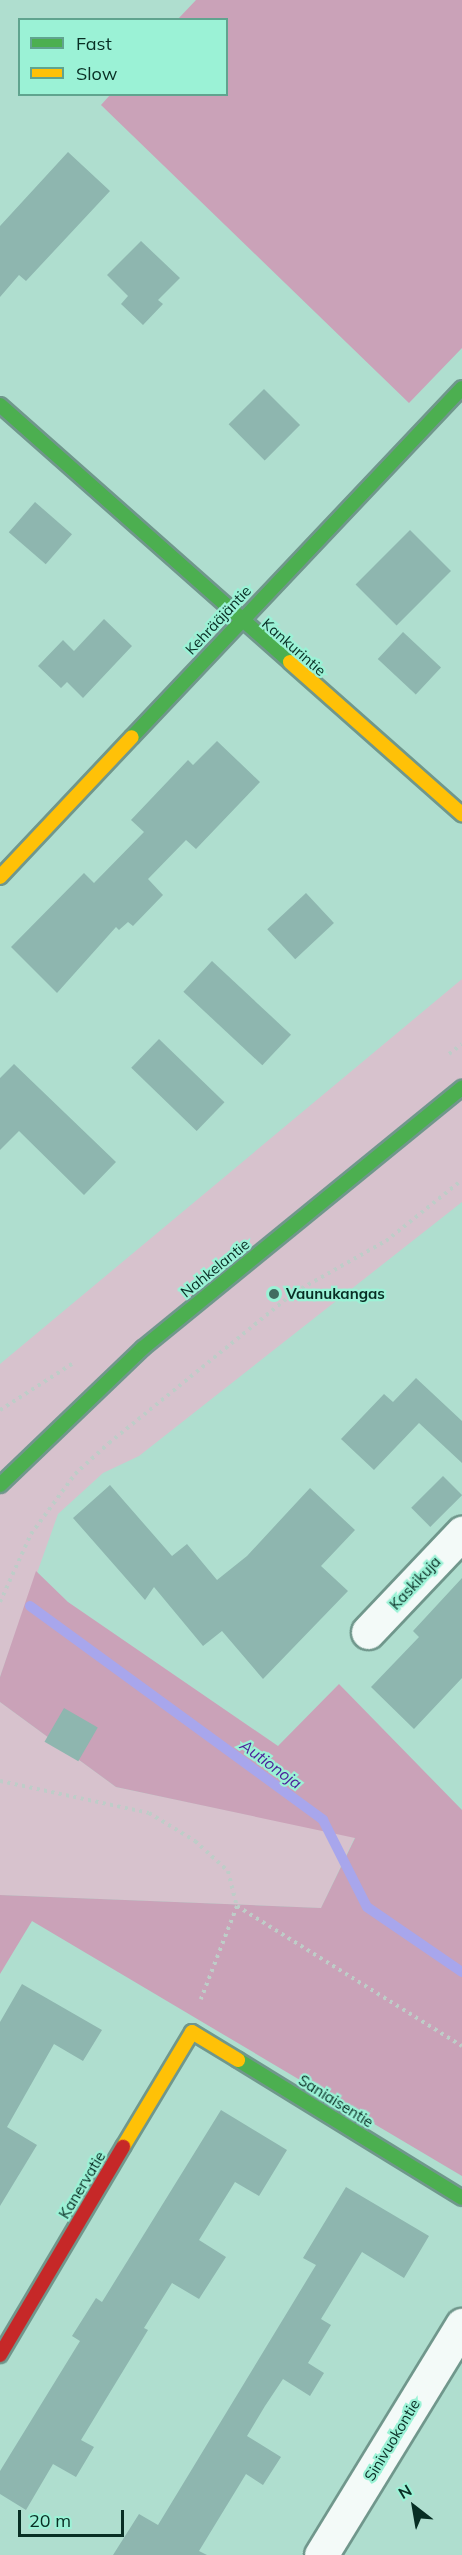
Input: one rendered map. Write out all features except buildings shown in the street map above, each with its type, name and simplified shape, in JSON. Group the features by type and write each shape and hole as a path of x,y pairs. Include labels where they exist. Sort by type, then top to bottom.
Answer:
{"street":[{"name":"Kehrääjäntie","path":"0,877 239,621 462,388"},
{"name":"Kankurintie","path":"0,405 239,621 462,814"},
{"name":"Nahkelantie","path":"0,1485 143,1348 462,1088"},
{"name":"Kaskikuja","path":"368,1632 462,1533"},
{"name":"Saniaisentie","path":"192,2032 462,2198"},
{"name":"Kanervatie","path":"0,2355 192,2032"},
{"name":"Sinivuokontie","path":"321,2555 462,2325"}],"path":[{"path":"0,1602 31,1534 75,1474 109,1443 295,1292 386,1241 462,1180"},
{"path":"0,1781 149,1813 195,1841 228,1871 237,1906 192,2032"},
{"path":"237,1906 462,2046"}],"shaded area":[{"path":"196,0 462,0 462,348 409,403 101,105 109,96 228,96 228,18 179,18"},
{"path":"462,979 462,1202 139,1456 103,1473 58,1514 0,1677 0,1364"},
{"path":"36,1571 68,1602 278,1746 339,1684 462,1810 462,2176 32,1921 0,1974 0,1895 321,1908 355,1838 116,1787 0,1702 0,1677"},
{"path":"0,1702 116,1787 355,1837 321,1908 0,1895"}],"waterway":[{"name":"Autionoja","path":"30,1606 323,1820 367,1907 462,1972"}],"traffic: fast":[{"path":"132,737 462,388"},
{"path":"0,405 290,662"},
{"path":"0,1485 143,1348 462,1088"},
{"path":"238,2060 462,2198"}],"traffic: slow":[{"path":"290,662 462,814"},
{"path":"0,877 132,737"},
{"path":"123,2147 192,2032 238,2060"}],"traffic: jam":[{"path":"0,2355 123,2147"}],"place":[{"name":"Vaunukangas","path":"274,1294"}]}
